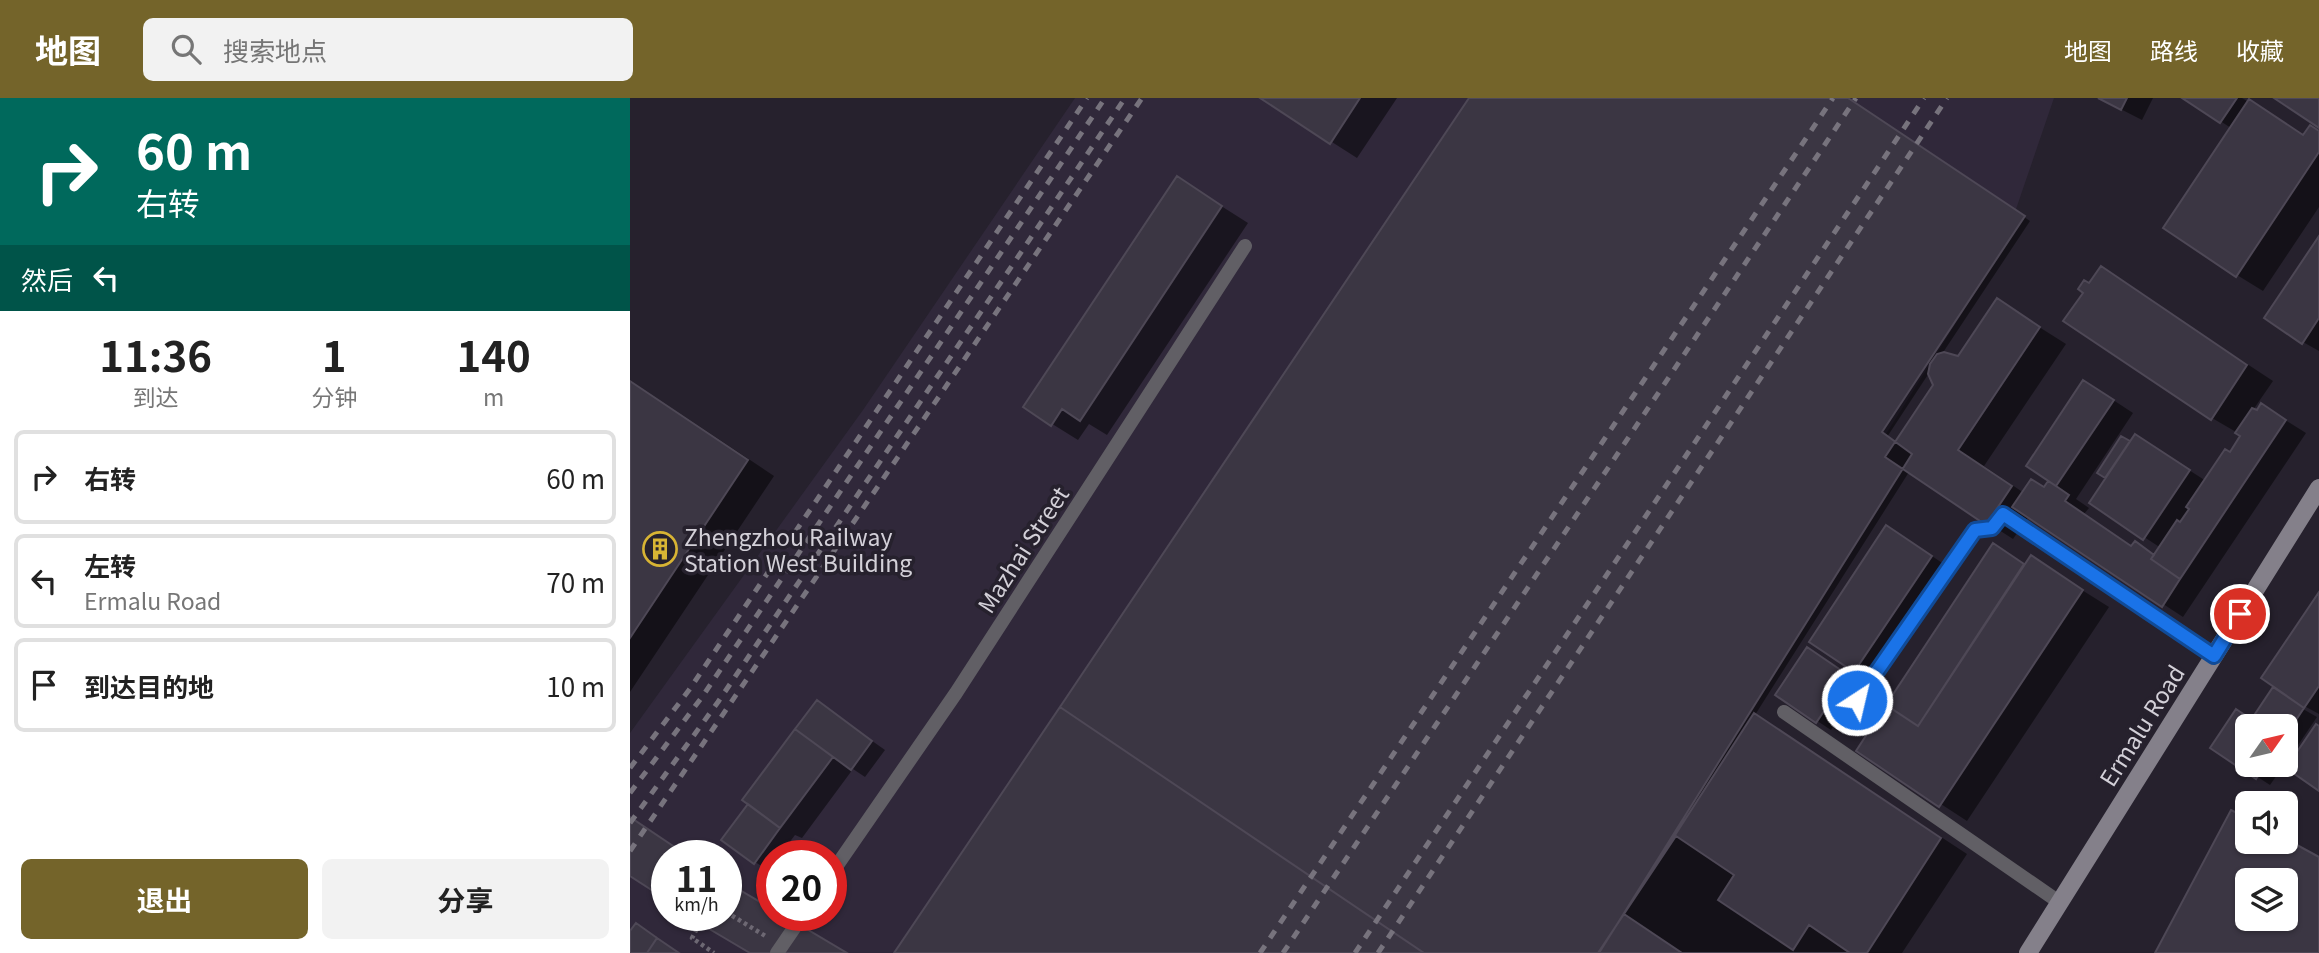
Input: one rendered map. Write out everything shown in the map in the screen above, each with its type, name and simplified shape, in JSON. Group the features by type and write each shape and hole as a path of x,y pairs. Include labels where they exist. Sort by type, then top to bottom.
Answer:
{"street":[{"name":"Ermalu Road","path":"2028,953 2319,488"}],"lane":[{"name":"Mazhai Street","path":"847,851 963,681 1245,246"},
{"path":"1857,700 1975,530 1992,528 2003,514 2214,656"},
{"path":"1784,712 2059,902"},
{"path":"774,946 788,931"}],"path":[{"path":"742,923 774,946"},
{"path":"696,931 692,938 714,953"}],"shaded area":[{"path":"1075,98 2054,98 2002,250 1871,458 1598,953 630,953 630,733 863,410"}],"building":[{"path":"1260,98 1360,98 1330,144"},
{"path":"1469,98 1848,98 2025,216 1882,432 1912,454 1599,953 1424,953 1060,707"},
{"path":"2098,98 2127,98 2121,110"},
{"path":"2182,98 2237,98 2220,123"},
{"path":"2274,98 2319,98 2319,128"},
{"path":"2249,99 2303,135 2310,125 2319,131 2319,152 2236,277 2163,228"},
{"path":"1177,176 1222,206 1080,421 1062,409 1051,426 1023,407"},
{"path":"2319,236 2319,318 2302,344 2264,318"},
{"path":"2101,266 2247,365 2211,420 2063,321 2083,293 2078,289 2084,280 2089,283"},
{"path":"1997,298 2040,327 1958,450 2012,486 1986,525 1885,457 1933,385 1928,374 1930,364 1937,354 1944,352 1958,356"},
{"path":"2083,380 2114,400 2056,486 2026,466"},
{"name":"Zhengzhou Railway Station West Building","path":"630,381 748,460 630,638"},
{"path":"2261,403 2286,420 2180,579 2151,559 2177,520 2180,522 2189,509 2186,507 2225,449 2230,452 2240,436 2235,433 2252,408 2257,410"},
{"path":"2135,434 2190,470 2143,540 2089,503"},
{"path":"2121,436 2130,441 2105,478 2097,473"},
{"path":"2031,479 2044,487 2048,481 2056,486 2069,495 2065,501 2131,546 2135,541 2154,555 2151,559 2180,579 2162,607 2012,507"},
{"path":"1886,525 1932,556 1854,672 1809,642"},
{"path":"1993,543 2024,564 1918,726 1886,705"},
{"path":"2031,555 2083,590 1939,807 1856,751 1886,705 1918,726"},
{"path":"2319,592 2319,686 2304,708 2261,678"},
{"path":"1807,647 1848,675 1816,723 1775,695"},
{"path":"2273,687 2304,708 2298,717 2298,714 2255,714"},
{"path":"817,700 872,741 851,770 795,729"},
{"path":"1060,707 1424,953 894,953"},
{"path":"2236,709 2243,714 2235,714 2235,765 2210,748"},
{"path":"1754,713 1941,838 1867,953 1682,953 1624,914"},
{"path":"2316,724 2319,726 2319,791 2298,776 2298,750"},
{"path":"795,729 833,757 780,828 742,800"},
{"path":"748,804 780,828 771,840 756,840 754,864 742,855 742,840 721,840"},
{"path":"2231,810 2235,812 2235,854 2298,854 2298,846 2319,857 2319,953 2155,953"},
{"path":"630,817 664,840 651,840 651,890 630,876"},
{"path":"1676,836 1734,875 1718,900 1793,950 1809,925 1850,953 1682,953 1624,914"},
{"path":"742,891 756,900 756,931 810,931 847,953 750,953 713,931 742,931"},
{"path":"1624,914 1682,953 1598,953"},
{"path":"636,923 657,938 647,953 630,953 630,931"},
{"path":"657,938 679,953 647,953"}],"railway":[{"path":"630,768 689,690 1087,98"},
{"path":"630,793 702,697 1105,98"},
{"path":"630,823 718,702 1125,98"},
{"path":"630,851 1142,98"},
{"path":"1260,953 1833,98"},
{"path":"1283,953 1856,98"},
{"path":"1355,953 1924,98"},
{"path":"1378,953 1947,98"}],"place":[{"name":"Zhengzhou Railway Station West Building","path":"660,549"}],"route":[{"path":"1857,700 1975,530 1992,528 2003,514 2214,656 2240,614"}]}
